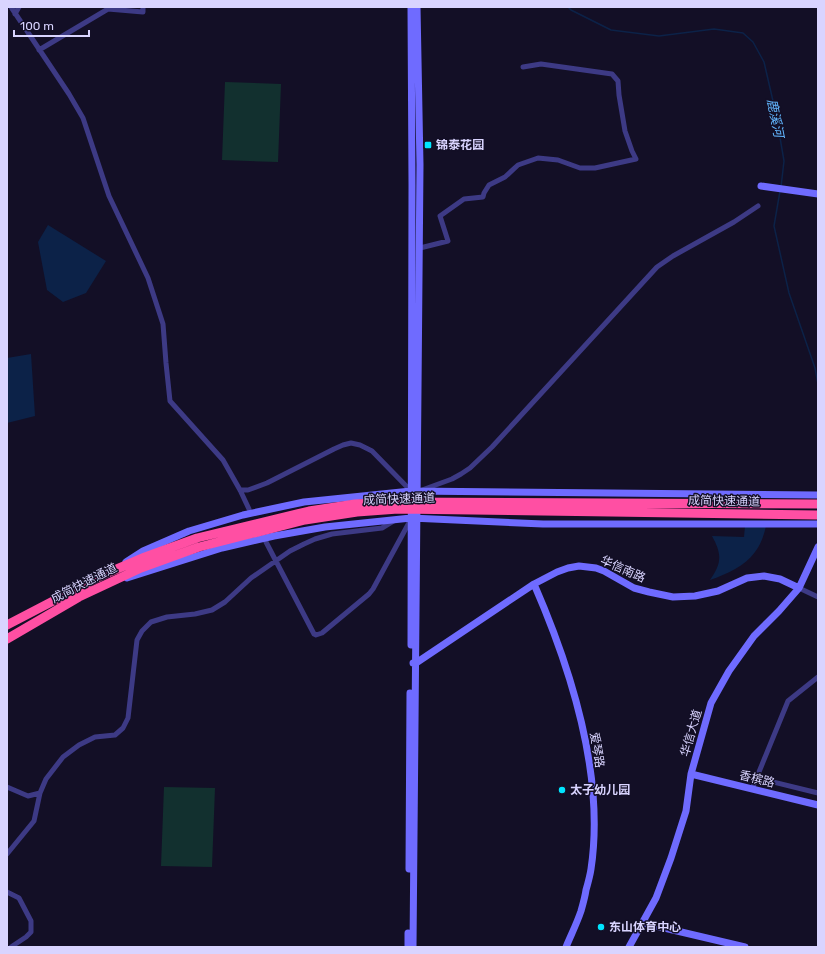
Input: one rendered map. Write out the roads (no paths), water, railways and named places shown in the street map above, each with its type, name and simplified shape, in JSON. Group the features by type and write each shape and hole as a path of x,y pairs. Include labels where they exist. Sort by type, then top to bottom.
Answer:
{"highway":[{"name":"成简快速通道","path":"7,639 105,574 145,557 309,510 355,504 393,502 818,504"},
{"name":"成简快速通道","path":"7,625 77,593 96,589 198,543 305,520 357,512 398,509 818,515"}],"street":[{"path":"11,7 69,94 83,118 109,196 148,278 163,324 170,401 223,460 249,509"},
{"path":"15,14 19,7"},
{"path":"39,50 108,9 143,12 143,7"},
{"path":"411,7 414,491 413,947"},
{"path":"414,491 420,248 417,7"},
{"path":"420,248 448,241 440,216 464,199 483,197 488,185 505,177 518,166 538,158 558,160 580,168 595,168 629,162 636,159 625,131 618,81 612,74 541,64 523,67"},
{"path":"761,186 818,194"},
{"path":"414,491 452,479 470,468 492,447 657,267 672,256 734,222 758,206"},
{"path":"240,490 248,490 267,483 334,448 351,443 360,445 372,451 414,491"},
{"path":"105,574 144,551 189,531 243,515 304,502 414,491 818,495"},
{"path":"266,542 314,634 316,634 322,633 369,594 414,518"},
{"path":"96,589 222,548 274,536 325,527 414,518 543,524 818,524"},
{"path":"7,854 34,821 40,793 46,779 62,756 95,737 115,735 123,728 128,718 137,640 142,631 151,622 167,617 195,614 212,610 225,602 251,578 276,560 290,551 315,539 332,534 382,528 396,520"},
{"name":"华信大道","path":"629,947 656,898 671,858 686,811 690,774 711,703 729,671 754,636 800,588 818,548"},
{"name":"华信南路","path":"413,663 534,584 568,568 579,566 596,568 634,588 673,597 695,596 718,591 747,578 764,576 780,579 800,588"},
{"name":"爱琴路","path":"534,584 573,688 582,725 593,795 595,828 591,870 581,910 566,947"},
{"path":"800,588 818,596"},
{"path":"408,947 413,663"},
{"path":"752,789 788,701 818,677"},
{"name":"香槟路","path":"690,774 818,806"},
{"path":"757,778 818,793"},
{"path":"7,787 28,796 40,793"},
{"path":"7,892 19,898 31,921 31,932 11,947"},
{"path":"643,923 745,947"}],"water":[{"path":"48,225 106,261 86,293 63,302 47,290 38,242"},
{"path":"31,354 35,416 7,423 7,358"},
{"path":"745,526 766,526 757,549 751,557 741,565 710,580 719,563 718,548 712,536 744,537"}],"waterway":[{"name":"鹿溪河","path":"568,7 571,10 611,30 659,36 714,29 743,33 753,42 764,62 776,114 784,161 781,187"},
{"name":"鹿溪河","path":"780,191 774,226 789,293 815,368 818,384"}],"place":[{"name":"锦泰花园","path":"428,145"},
{"name":"太子幼儿园","path":"562,790"},
{"name":"东山体育中心","path":"601,927"}]}
